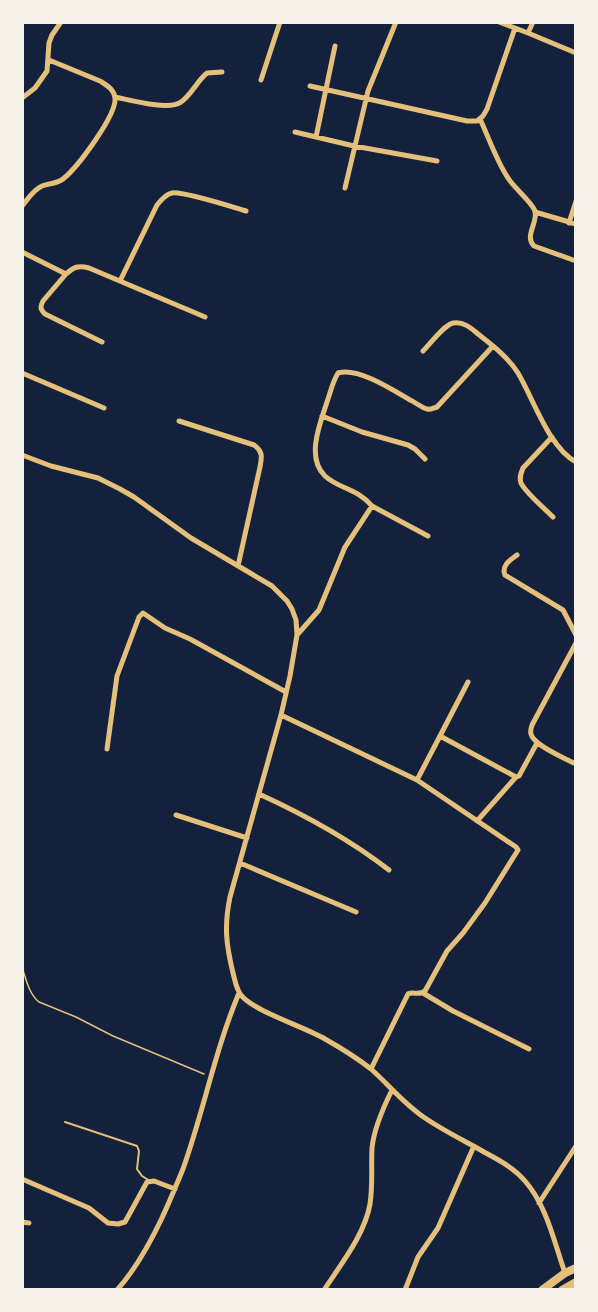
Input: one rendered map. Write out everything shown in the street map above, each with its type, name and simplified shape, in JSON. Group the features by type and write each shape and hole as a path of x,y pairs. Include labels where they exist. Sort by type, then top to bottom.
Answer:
{"main road":[{"path":"542,1290 565,1272 576,1268"},
{"path":"562,1290 576,1282"}],"street":[{"path":"22,98 35,88 47,71 49,43 61,22"},
{"path":"261,80 280,22"},
{"path":"345,188 366,99 396,22"},
{"path":"499,22 576,53"},
{"path":"528,33 533,22"},
{"path":"310,86 467,121 477,121 487,109 515,28"},
{"path":"316,137 335,45"},
{"path":"22,206 37,189 57,183 64,178 103,129 112,111 115,97 108,86 100,81 49,60"},
{"path":"115,97 166,106 174,105 181,102 207,73 222,72"},
{"path":"480,118 506,176 533,207 535,221 530,237 531,243 576,261"},
{"path":"295,132 354,146 437,161"},
{"path":"120,281 157,205 171,193 188,195 246,211"},
{"path":"535,212 572,223 576,201"},
{"path":"22,252 66,274"},
{"path":"102,342 41,310 43,301 75,267 80,266 120,281 205,317"},
{"path":"423,351 448,325 454,322 470,327 493,346 517,371 552,437 567,457 576,462"},
{"path":"428,536 372,506 361,494 325,477 316,461 316,441 322,416 336,376 342,371 379,382 427,409 437,407 493,346"},
{"path":"22,373 104,408"},
{"path":"322,416 362,432 408,445 425,459"},
{"path":"180,421 254,445 262,456 238,566"},
{"path":"552,437 523,468 520,481 553,517"},
{"path":"22,455 51,466 108,482 134,497 191,538 272,586 287,601 296,620 297,635 294,656 281,715 226,918 228,949 239,993 254,1005 336,1045 371,1069 425,1118 519,1174 539,1203 565,1272"},
{"path":"297,635 319,610 345,547 372,506"},
{"path":"517,555 506,565 505,575 563,610 576,635"},
{"path":"107,749 117,676 139,617 143,613 165,628 190,639 286,692"},
{"path":"576,643 530,731 531,737 537,743 576,765"},
{"path":"417,780 468,682"},
{"path":"281,715 417,780 517,848 518,852 485,903 440,961 423,993"},
{"path":"440,736 516,777"},
{"path":"477,821 519,776 537,743"},
{"path":"259,794 294,810 364,850 389,870"},
{"path":"176,814 247,838"},
{"path":"240,863 356,912"},
{"path":"117,1290 146,1250 175,1189 224,1031 239,993"},
{"path":"371,1069 408,994 412,993 423,993 453,1011 529,1049"},
{"path":"324,1290 365,1222 370,1202 373,1146 381,1114 392,1090"},
{"path":"405,1290 418,1257 438,1228 474,1146"},
{"path":"539,1203 576,1146"},
{"path":"22,1179 89,1208 108,1222 118,1224 125,1222 128,1218 147,1182 175,1189"}],"lane":[{"path":"65,1122 137,1146 139,1151 137,1169 150,1181"}],"path":[{"path":"22,967 31,992 39,1002 76,1017 113,1036 210,1076"}]}
